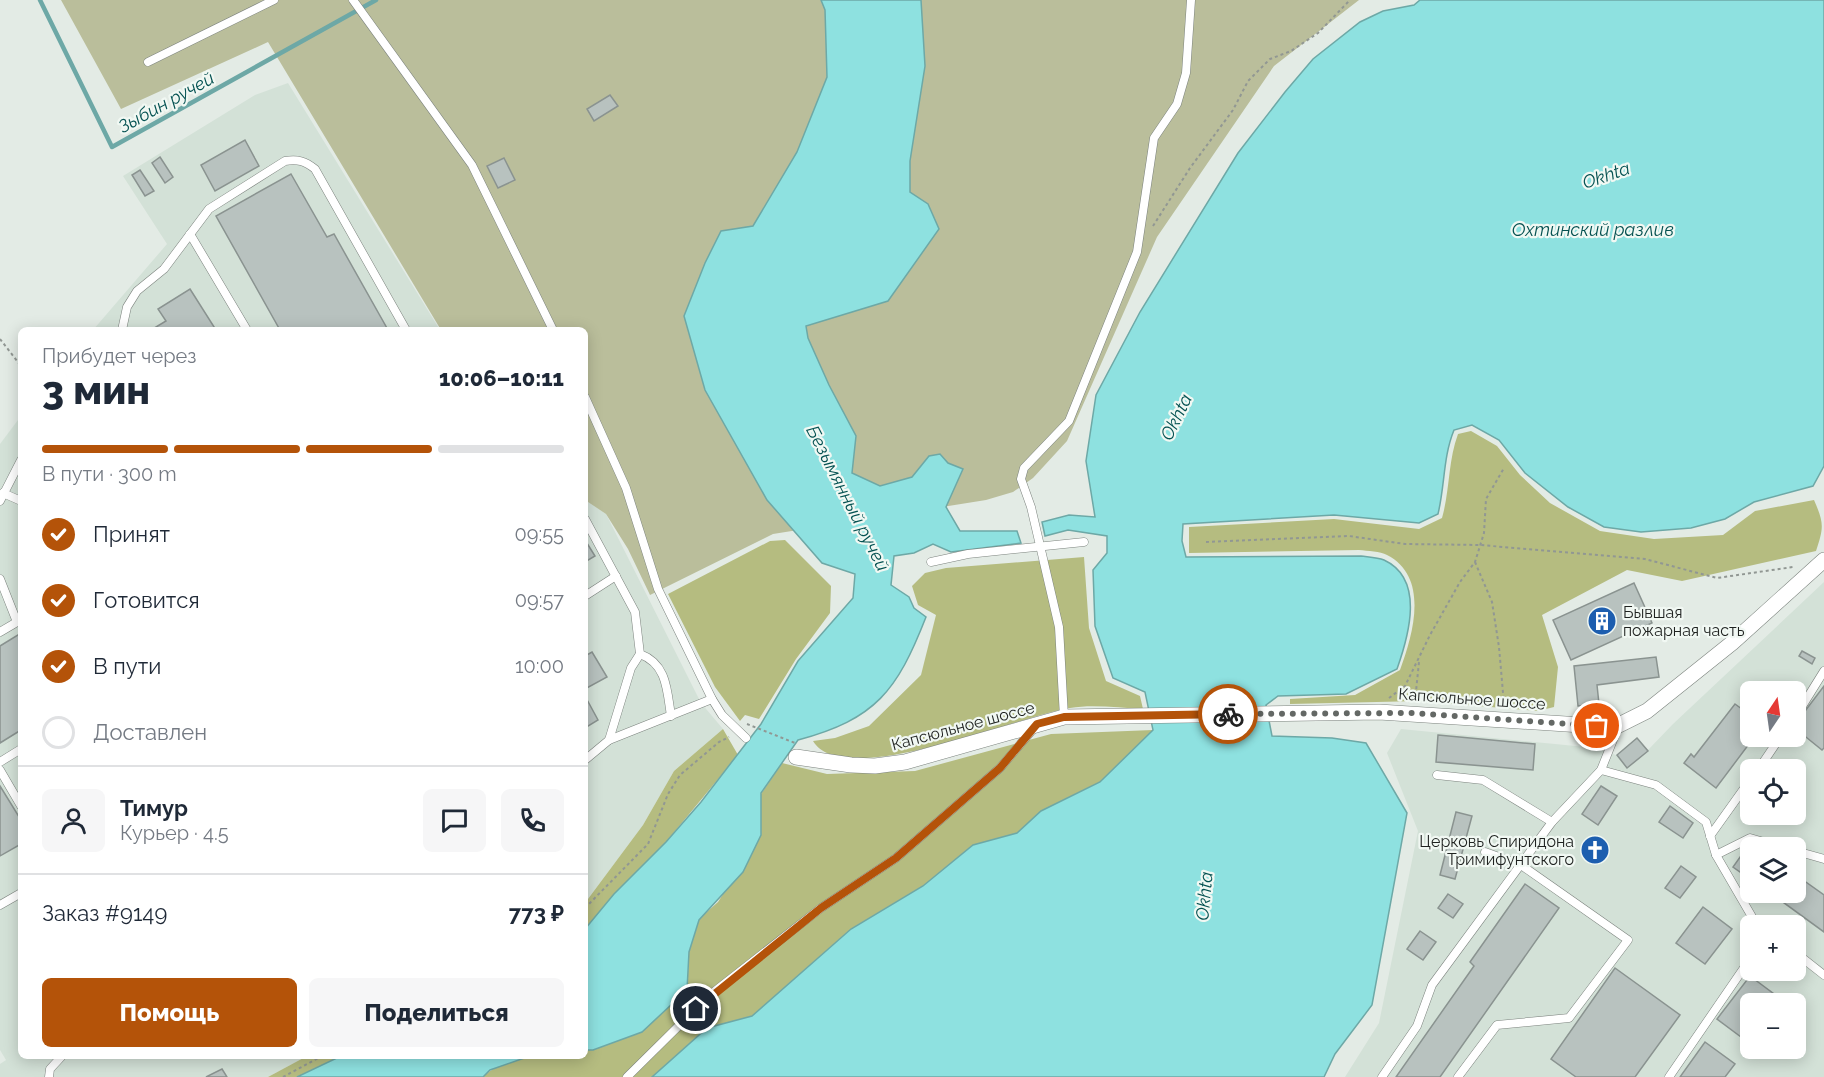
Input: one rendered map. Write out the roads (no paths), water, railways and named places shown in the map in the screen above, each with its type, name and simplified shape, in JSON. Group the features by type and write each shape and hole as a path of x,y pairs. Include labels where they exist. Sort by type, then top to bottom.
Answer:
{"street":[{"name":"Капсюльное шоссе","path":"796,750 830,764 875,766 895,764 1064,717 1379,712 1597,726 1619,725 1640,716 1659,696 1732,643 1822,562"}],"lane":[{"path":"148,62 274,0"},
{"path":"353,0 472,165 552,327"},
{"path":"1064,717 1059,627 1038,546 1031,507 1021,479 1024,468 1069,421 1137,252 1154,138 1177,104 1186,74 1191,0"},
{"path":"123,327 127,307 137,291 164,269 209,208 285,161 306,162 315,169 404,327"},
{"path":"190,234 245,327"},
{"path":"588,404 626,489 658,589 712,699 746,738"},
{"path":"18,466 1,497 18,500"},
{"path":"588,525 635,612 640,654 631,668 609,740"},
{"path":"931,562 968,554 1084,542"},
{"path":"588,594 616,576"},
{"path":"0,579 18,618"},
{"path":"0,632 18,621"},
{"path":"640,654 652,658 660,666 665,680 670,716"},
{"path":"1806,700 1824,671"},
{"path":"588,758 609,740 712,699"},
{"path":"627,1077 710,995 821,908 896,858 1000,768 1037,724"},
{"path":"1382,1077 1418,1026 1432,985 1552,822 1601,770 1619,725"},
{"path":"0,762 18,751"},
{"path":"0,770 18,801"},
{"path":"1601,770 1656,785 1706,822 1716,855 1751,915"},
{"path":"1437,775 1483,780 1552,822"},
{"path":"1710,836 1740,794"},
{"path":"1716,855 1740,843"},
{"path":"1458,1077 1497,1025 1569,1018 1628,940 1521,865 1485,852"},
{"path":"1806,853 1824,859"},
{"path":"0,905 18,895"},
{"path":"1806,961 1824,975"},
{"path":"1669,1077 1740,974"},
{"path":"49,1077 50,1069 59,1059"}],"water":[{"name":"Безымянный ручей","path":"821,0 921,0 925,66 910,161 910,192 928,204 939,229 888,301 806,326 808,338 829,385 856,436 852,473 880,486 912,477 929,456 940,454 948,463 963,469 946,507 960,531 1017,531 1021,543 951,552 933,544 914,553 894,556 891,585 909,597 914,608 926,617 905,664 893,683 865,711 825,732 798,740 761,793 761,835 743,872 699,920 689,952 687,990 642,1032 588,1050 588,925 614,894 666,842 701,802 761,724 798,661 853,598 855,574 822,563 767,500 705,390 684,316 705,263 721,231 753,226 797,152 827,77 825,10"},
{"name":"Охтинский разлив","path":"1420,0 1824,0 1824,466 1813,486 1754,502 1725,519 1691,528 1641,532 1604,527 1568,507 1525,473 1499,440 1472,425 1454,430 1448,450 1438,514 1419,523 1334,515 1183,524 1182,541 1186,557 1361,556 1375,558 1384,560 1397,569 1405,580 1409,594 1409,625 1397,669 1346,694 1278,696 1266,705 1272,736 1332,738 1366,743 1407,813 1372,1005 1335,1054 1324,1077 652,1077 707,1028 752,1016 851,929 923,886 973,845 1017,833 1041,811 1100,782 1153,730 1145,692 1113,678 1095,626 1093,570 1107,553 1107,536 1068,530 1045,536 1042,522 1069,515 1095,517 1086,461 1096,395 1140,312 1238,153 1313,59 1360,22 1383,11 1414,5"},
{"path":"335,1059 521,1059 490,1070 483,1077 297,1077"}],"waterway":[{"name":"Зыбин ручей","path":"40,0 112,147 376,0"}],"place":[{"name":"Бывшая пожарная часть","path":"1602,621"},
{"name":"Церковь Спиридона Тримифунтского","path":"1595,850"}],"water label":[{"name":"Okhta","path":"1606,175"},
{"name":"Okhta","path":"1176,417"},
{"name":"Okhta","path":"1204,896"}]}
